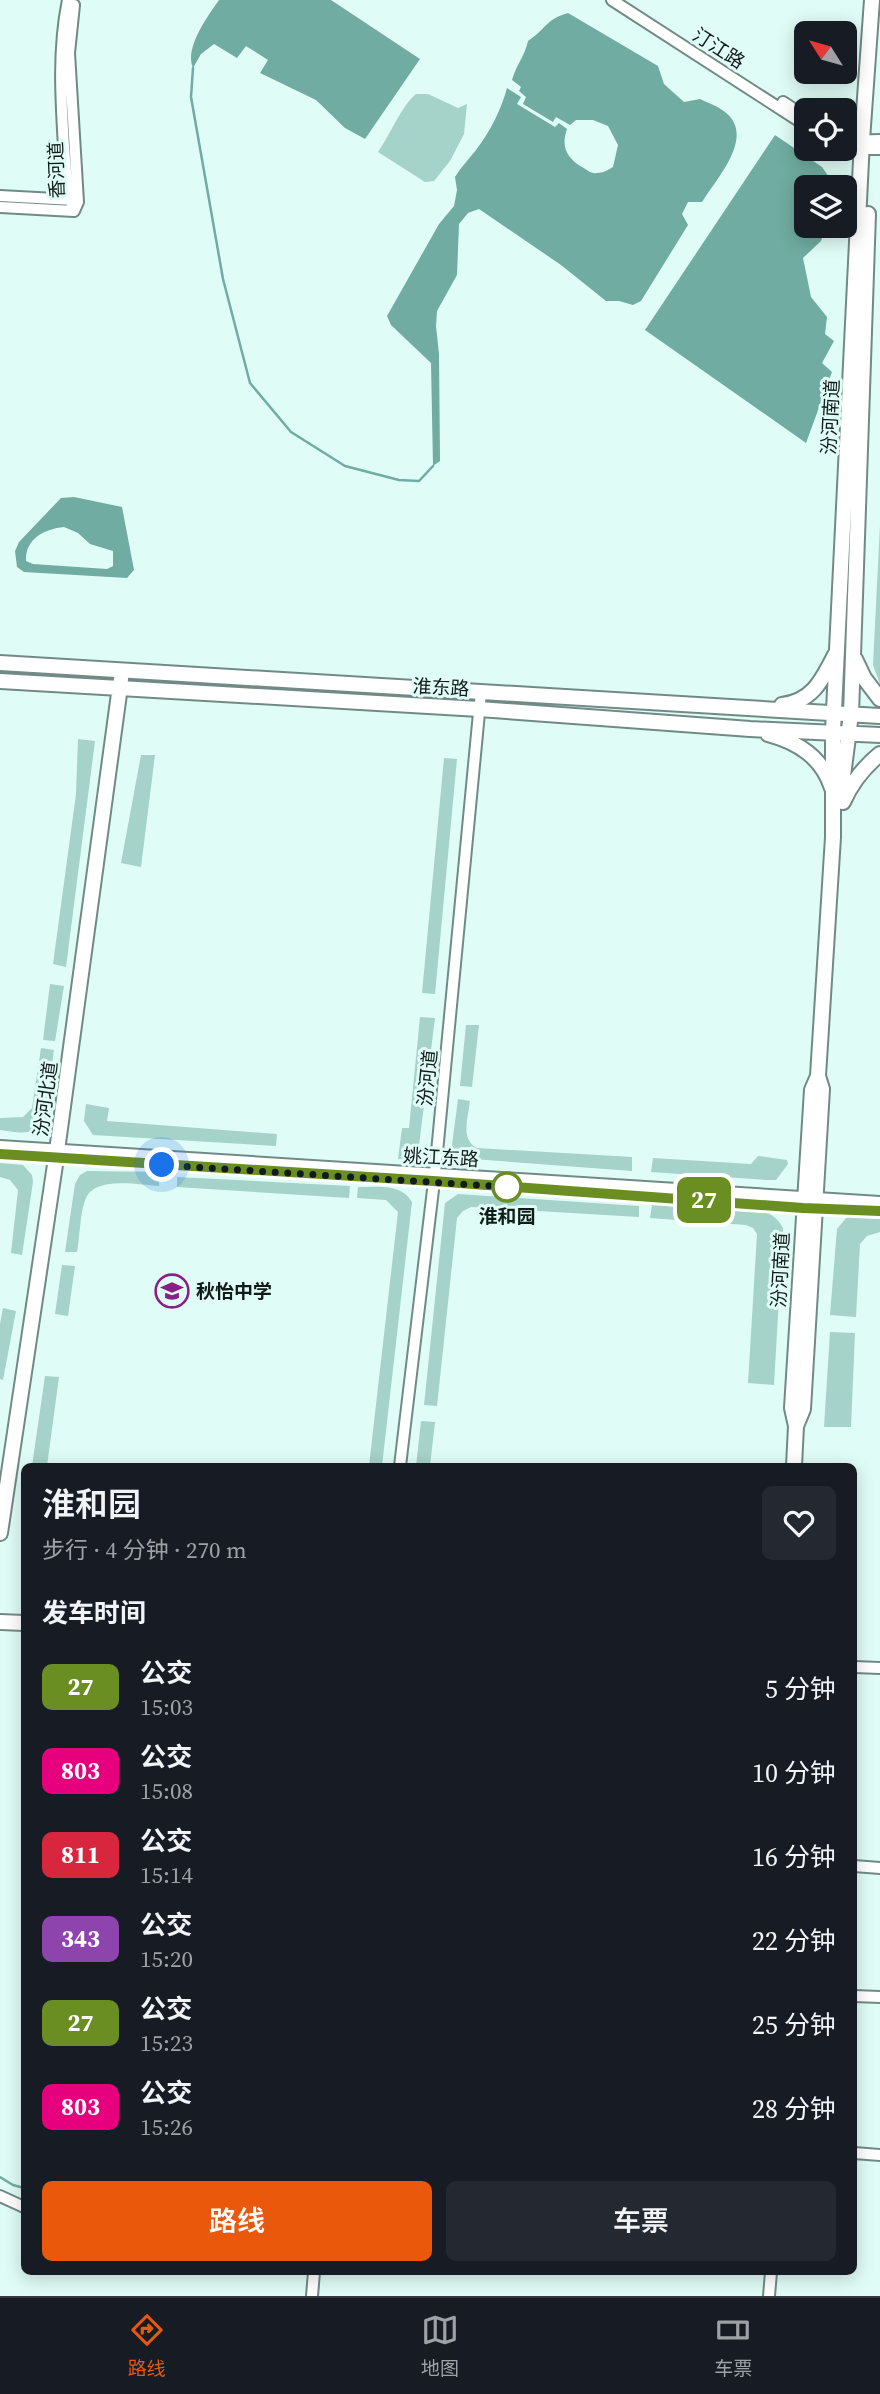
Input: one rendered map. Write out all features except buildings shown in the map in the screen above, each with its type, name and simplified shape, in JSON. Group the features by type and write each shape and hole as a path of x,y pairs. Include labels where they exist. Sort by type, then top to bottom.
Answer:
{"main road":[{"name":"汾河南道","path":"833,836 851,714 871,144 872,0"},
{"name":"汾河南道","path":"794,1463 796,1426 792,1408 810,1203 813,1090 818,1076 833,836 837,650 880,7"},
{"path":"762,708 788,704 807,697 823,678 837,650"},
{"path":"853,650 856,666 880,699"},
{"name":"淮东路","path":"0,663 880,716"},
{"name":"汾河北道","path":"0,1533 56,1154 122,670"},
{"name":"淮东路","path":"0,681 880,735"},
{"path":"750,729 778,737 806,750 824,771 834,793"},
{"path":"838,813 849,790 880,754"},
{"path":"0,1622 21,1623"}],"street":[{"name":"香河道","path":"68,0 62,33 61,74 73,204"},
{"name":"香河道","path":"73,204 69,53 75,0"},
{"name":"汀江路","path":"612,0 794,118"},
{"name":"汀江路","path":"624,0 794,110"},
{"path":"0,196 73,204"},
{"path":"0,207 73,204"},
{"name":"汾河道","path":"400,1463 434,1177 481,692"},
{"name":"姚江东路","path":"0,1146 56,1154"},
{"name":"姚江东路","path":"0,1154 56,1154 434,1177 880,1210"},
{"name":"姚江东路","path":"810,1203 880,1202"},
{"path":"857,1667 880,1668"},
{"path":"857,1866 880,1868"},
{"path":"857,1996 880,1997"},
{"path":"857,2153 880,2155"},
{"path":"0,2196 21,2206"},
{"path":"312,2296 314,2275"},
{"path":"769,2296 771,2275"}],"shaded area":[{"path":"219,0 331,0 420,59 365,139 345,128 316,100 260,73 268,60 246,46 237,58 214,44 201,54 193,68 191,60 194,42"},
{"path":"568,13 658,66 664,84 684,102 700,99 725,112 734,122 737,133 735,145 731,157 702,202 688,202 682,214 688,225 641,301 633,305 606,301 561,265 479,209 468,213 459,224 457,275 437,311 440,461 433,466 431,363 391,325 387,316 439,224 454,206 457,190 455,177 490,128 507,88 521,97 517,104 555,127 559,123 567,129 566,151 589,172 603,172 613,167 618,145 608,126 593,120 576,120 570,125 556,117 553,122 523,104 526,97 519,91 521,87 512,80 528,41 550,21"},
{"path":"416,94 428,94 458,108 467,104 464,134 450,161 434,181 425,182 378,152 401,113"},
{"path":"775,135 794,148 794,161 813,161 822,167 828,175 794,175 794,238 822,238 803,258 811,297 827,317 825,334 834,341 822,363 832,372 806,443 645,330"},
{"path":"74,497 122,507 134,570 127,578 24,572 17,567 15,551 19,542 61,498","holes":["64,527 78,533 90,544 113,551 113,566 107,569 33,564 26,561 32,541 43,533"]},
{"path":"880,525 880,684 873,665"},
{"path":"78,739 95,741 66,967 53,964 76,794"},
{"path":"141,755 155,755 141,867 121,863"},
{"path":"444,758 457,759 435,994 422,993"},
{"path":"50,984 64,986 55,1041 43,1040"},
{"path":"420,1017 435,1018 418,1153 414,1159 398,1159 402,1128 409,1128"},
{"path":"466,1025 479,1025 472,1087 460,1086"},
{"path":"41,1048 54,1050 45,1105 38,1124 33,1130 26,1132 0,1130 0,1118 23,1117 32,1108"},
{"path":"458,1099 470,1101 467,1134 477,1148 632,1157 632,1171 459,1158 453,1154 452,1145"},
{"path":"86,1104 109,1108 107,1121 277,1134 276,1146 93,1135 84,1121"},
{"path":"758,1156 787,1160 788,1164 776,1180 651,1172 653,1158 751,1164"},
{"path":"0,1163 23,1165 32,1175 22,1255 11,1253 18,1190 10,1180 0,1177"},
{"path":"87,1171 160,1172 159,1186 119,1183 91,1191 82,1210 77,1252 65,1252 75,1184 80,1175"},
{"path":"177,1177 350,1186 349,1198 177,1187"},
{"path":"358,1187 381,1187 402,1192 412,1202 382,1463 369,1463 398,1212 386,1200 357,1198"},
{"path":"458,1194 639,1206 639,1217 471,1207 463,1211 457,1218 437,1406 424,1405 445,1203"},
{"path":"652,1205 768,1213 781,1224 783,1229 774,1385 748,1383 757,1234 753,1228 746,1225 650,1218"},
{"path":"847,1217 880,1219 880,1232 867,1236 860,1244 856,1317 830,1315 837,1229"},
{"path":"62,1265 75,1266 68,1316 55,1314"},
{"path":"3,1308 16,1311 3,1380 0,1379 0,1324"},
{"path":"830,1332 855,1333 851,1427 824,1427"},
{"path":"45,1376 59,1377 47,1463 32,1463"},
{"path":"421,1421 435,1422 430,1463 416,1463"}],"waterway":[{"path":"193,68 191,97 223,279 250,383 291,432 345,466 399,480 419,481 433,466"},
{"path":"0,2177 21,2187"}],"bus line":[{"name":"27","path":"0,1154 880,1211"}],"place":[{"name":"淮和园","path":"507,1187"},
{"name":"秋怡中学","path":"172,1291"}],"route":[{"path":"162,1165 507,1187"}]}
